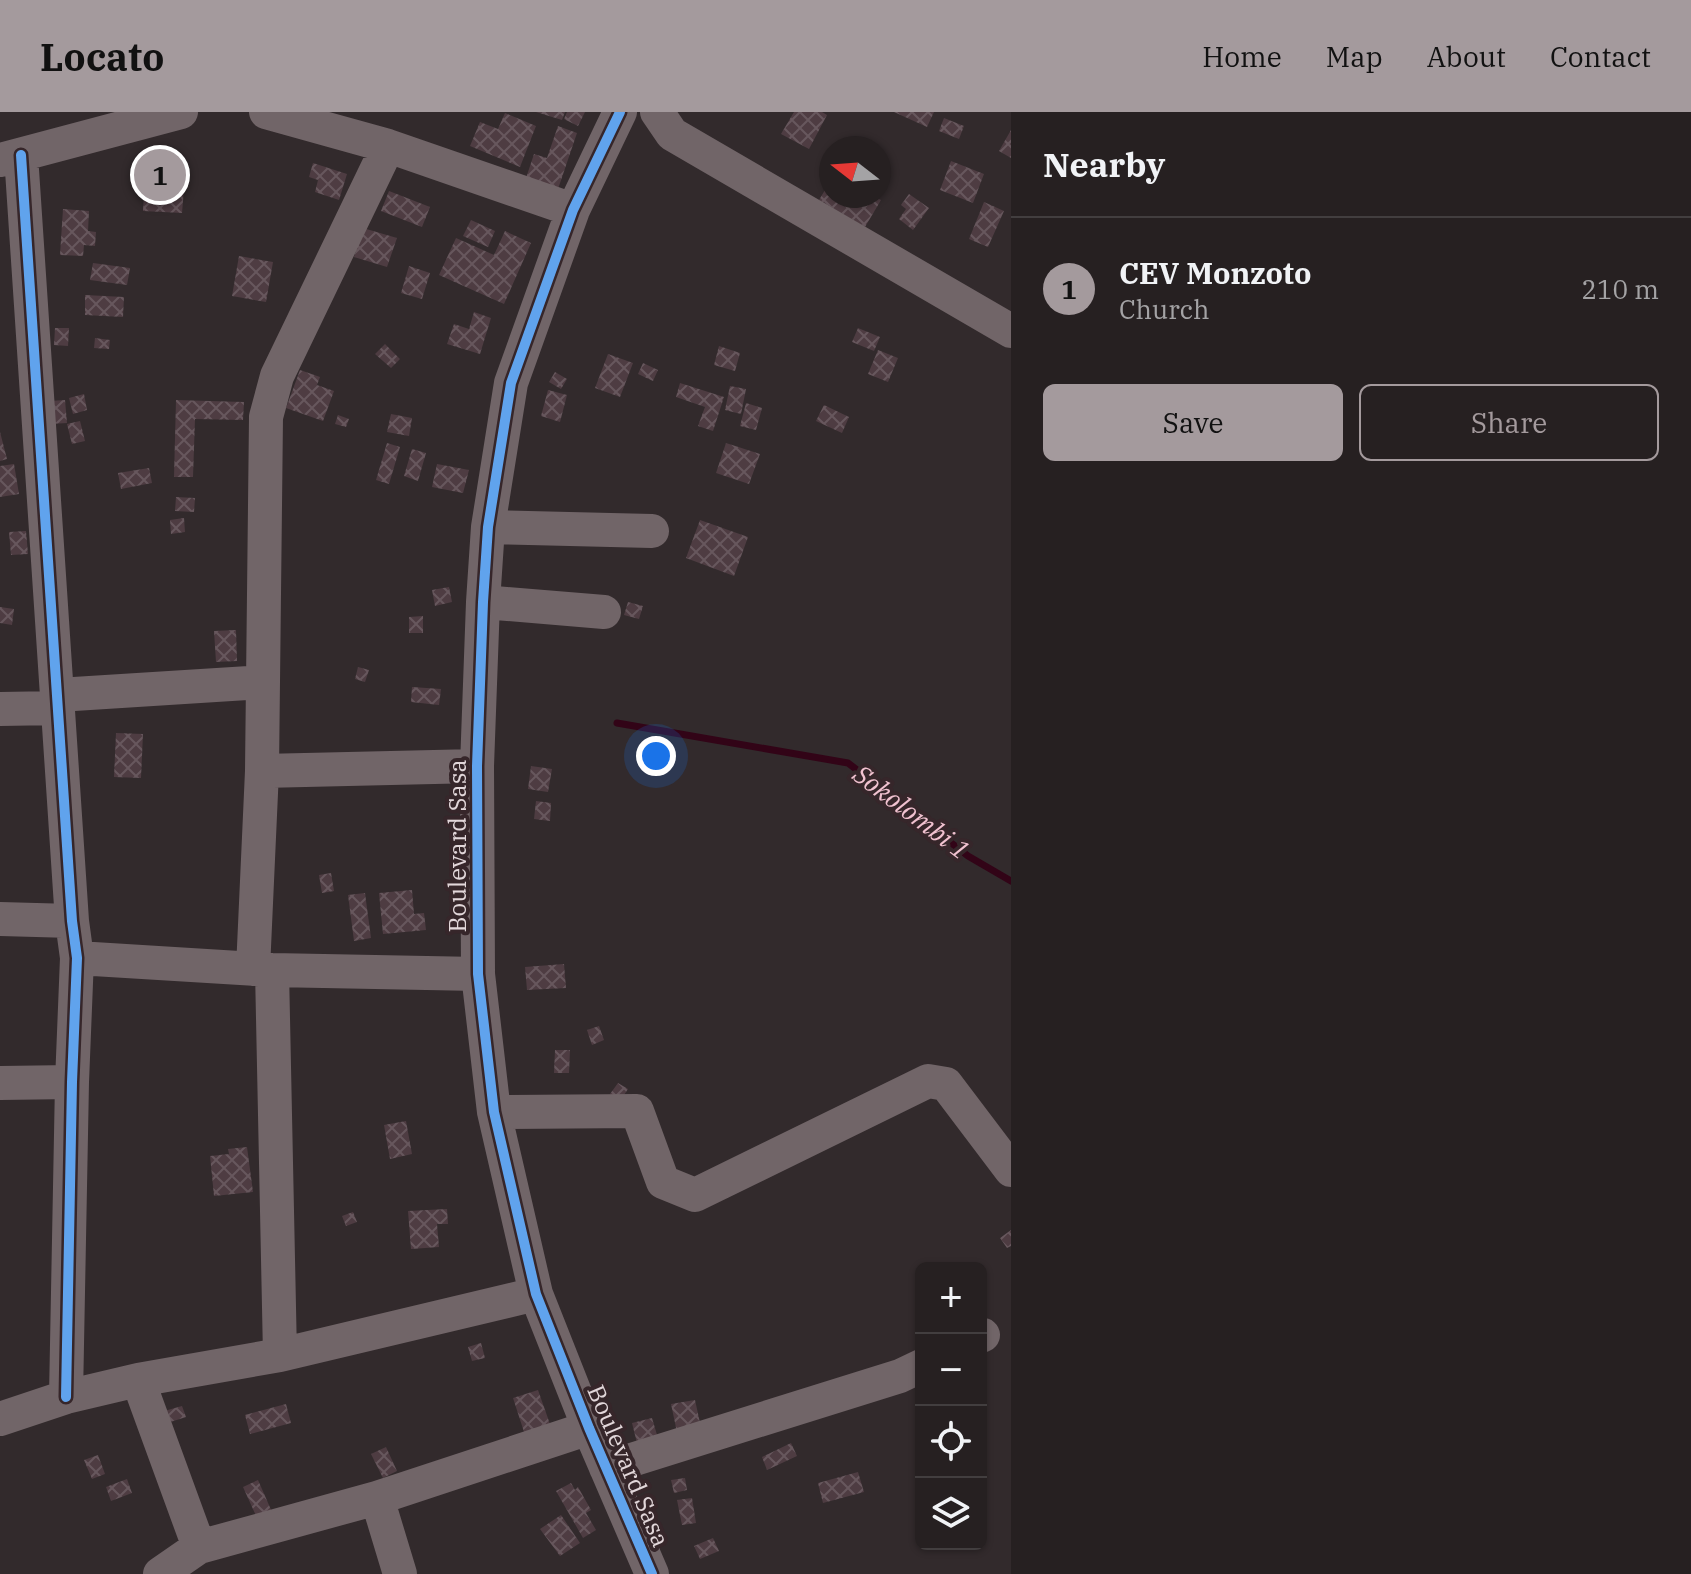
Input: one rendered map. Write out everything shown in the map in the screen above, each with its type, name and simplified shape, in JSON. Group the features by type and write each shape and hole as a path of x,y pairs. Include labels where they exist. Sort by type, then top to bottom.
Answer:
{"street":[{"path":"66,1397 77,958 58,702 10,158 181,112"},
{"path":"266,112 388,146 573,210"},
{"name":"Boulevard Sasa","path":"620,112 573,210 511,383 488,527 483,602 477,766 478,974 494,1112 536,1294 652,1574"},
{"path":"657,112 672,134 1011,331"},
{"path":"280,1355 263,970 266,417 277,376 388,146"},
{"path":"488,527 652,531"},
{"path":"483,602 604,612"},
{"path":"0,709 263,682"},
{"path":"262,771 477,766"},
{"path":"0,919 72,921"},
{"path":"77,958 263,970 478,974"},
{"path":"494,1112 637,1111 663,1182 695,1195 928,1081 946,1084 1011,1170"},
{"path":"0,1083 72,1082"},
{"path":"0,1419 66,1397 138,1380 280,1355 536,1294"},
{"path":"606,1468 915,1369"},
{"path":"138,1380 199,1547"},
{"path":"160,1574 199,1547 377,1498 589,1428"},
{"path":"377,1498 400,1574"}],"building":[{"path":"536,112 565,112 562,120"},
{"path":"567,112 585,112 578,126 564,119"},
{"path":"794,112 822,112 827,115 809,149 781,134"},
{"path":"894,112 934,112 927,127"},
{"path":"505,113 536,126 520,167 470,146 480,122 498,129"},
{"path":"944,118 964,126 959,139 939,131"},
{"path":"558,126 577,133 558,189 526,178 534,154 547,158"},
{"path":"1011,130 1011,158 999,151"},
{"path":"146,160 176,162 175,188 184,189 182,213 143,211"},
{"path":"951,161 984,174 973,203 940,190"},
{"path":"313,163 347,174 339,200 315,192 318,180 309,177"},
{"path":"389,191 430,207 422,227 381,211"},
{"path":"909,194 929,208 913,230 899,219 906,209 901,205"},
{"path":"984,202 1004,211 988,247 969,239"},
{"path":"833,208 876,208 865,227"},
{"path":"63,209 89,211 88,231 96,232 95,246 84,245 83,256 60,255"},
{"path":"471,220 495,231 488,247 463,236"},
{"path":"363,228 397,238 387,267 354,257"},
{"path":"505,231 531,243 504,304 439,275 456,238 494,255"},
{"path":"239,256 273,262 266,302 232,296"},
{"path":"93,263 130,268 127,285 90,280"},
{"path":"409,266 430,273 422,299 401,293"},
{"path":"85,295 124,297 123,317 85,315"},
{"path":"474,312 491,318 480,354 447,344 454,324 469,329"},
{"path":"55,328 69,328 68,346 54,345"},
{"path":"858,328 880,337 874,351 852,342"},
{"path":"95,338 110,340 109,349 94,348"},
{"path":"385,344 400,359 391,368 375,354"},
{"path":"719,346 740,353 735,371 714,365"},
{"path":"878,350 898,358 888,382 868,374"},
{"path":"608,354 633,363 620,397 595,388"},
{"path":"643,363 658,370 653,381 638,374"},
{"path":"300,370 320,377 317,385 334,391 323,421 286,408"},
{"path":"555,372 567,379 561,389 549,382"},
{"path":"680,383 724,397 713,431 698,426 705,407 676,397"},
{"path":"730,386 746,389 741,414 725,410"},
{"path":"548,390 567,395 560,422 541,416"},
{"path":"84,394 87,410 73,414 69,398"},
{"path":"65,400 67,423 51,424 49,401"},
{"path":"176,400 244,402 243,420 195,419 193,477 174,477"},
{"path":"746,403 762,408 756,430 740,426"},
{"path":"824,405 849,417 842,433 816,421"},
{"path":"391,414 412,418 409,436 387,432"},
{"path":"338,415 349,419 346,427 335,424"},
{"path":"80,421 85,441 72,444 67,424"},
{"path":"0,432 7,459 0,461"},
{"path":"387,443 400,447 389,484 376,480"},
{"path":"726,443 760,454 749,484 716,473"},
{"path":"412,449 426,453 418,481 404,476"},
{"path":"14,464 19,494 0,497 0,466"},
{"path":"437,464 469,470 463,493 432,487"},
{"path":"149,468 152,483 121,489 118,473"},
{"path":"176,497 195,498 194,512 175,511"},
{"path":"184,518 185,532 171,534 170,520"},
{"path":"700,520 748,537 734,576 686,558"},
{"path":"26,531 28,554 11,555 9,532"},
{"path":"449,587 452,602 435,606 432,590"},
{"path":"628,602 643,606 639,619 624,615"},
{"path":"0,607 14,609 12,625 0,623"},
{"path":"423,616 423,633 409,633 409,617"},
{"path":"236,630 237,661 216,662 214,631"},
{"path":"358,667 369,670 365,682 355,679"},
{"path":"412,687 441,689 439,705 411,702"},
{"path":"116,733 143,734 141,778 114,777"},
{"path":"531,766 552,769 548,792 528,789"},
{"path":"536,801 551,803 550,821 534,819"},
{"path":"331,873 334,891 322,893 319,875"},
{"path":"412,890 414,914 424,913 426,930 383,934 379,893"},
{"path":"365,893 371,938 354,941 348,895"},
{"path":"564,964 566,988 527,990 525,967"},
{"path":"599,1026 604,1040 592,1045 587,1030"},
{"path":"555,1050 570,1050 569,1073 554,1073"},
{"path":"618,1083 628,1089 620,1101 610,1094"},
{"path":"406,1121 412,1154 390,1159 384,1125"},
{"path":"247,1147 253,1192 214,1196 210,1156 229,1154 228,1149"},
{"path":"447,1209 448,1224 437,1224 439,1247 411,1249 408,1211"},
{"path":"353,1212 357,1222 346,1226 342,1216"},
{"path":"1011,1230 1011,1246 1007,1248 1000,1238"},
{"path":"481,1343 485,1358 472,1361 468,1347"},
{"path":"538,1390 551,1427 525,1435 513,1398"},
{"path":"695,1400 702,1432 678,1437 671,1404"},
{"path":"286,1404 291,1423 250,1434 245,1415"},
{"path":"182,1406 186,1417 161,1425 157,1413"},
{"path":"652,1418 660,1445 639,1451 632,1423"},
{"path":"791,1443 797,1456 767,1470 762,1457"},
{"path":"386,1447 397,1471 383,1478 371,1454"},
{"path":"98,1455 105,1474 92,1479 84,1460"},
{"path":"858,1472 864,1492 823,1503 818,1483"},
{"path":"685,1478 687,1490 674,1493 671,1480"},
{"path":"127,1479 132,1493 111,1501 106,1487"},
{"path":"258,1480 272,1512 257,1518 243,1487"},
{"path":"571,1483 575,1490 578,1487 591,1510 586,1513 596,1530 583,1538 556,1491"},
{"path":"692,1498 696,1523 682,1525 677,1500"},
{"path":"561,1515 580,1543 560,1556 540,1529"},
{"path":"713,1538 719,1551 700,1559 694,1546"}],"waterway":[{"name":"Sokolombi 1","path":"617,723 848,763 968,856 1011,881"}],"cycle path":[{"path":"620,112 573,210 511,383 488,527 483,602 477,766 478,974 494,1112 536,1294 652,1574"},
{"path":"21,155 72,921 77,958 66,1397"}],"place":[{"name":"CEV Monzoto","path":"160,175"}]}
